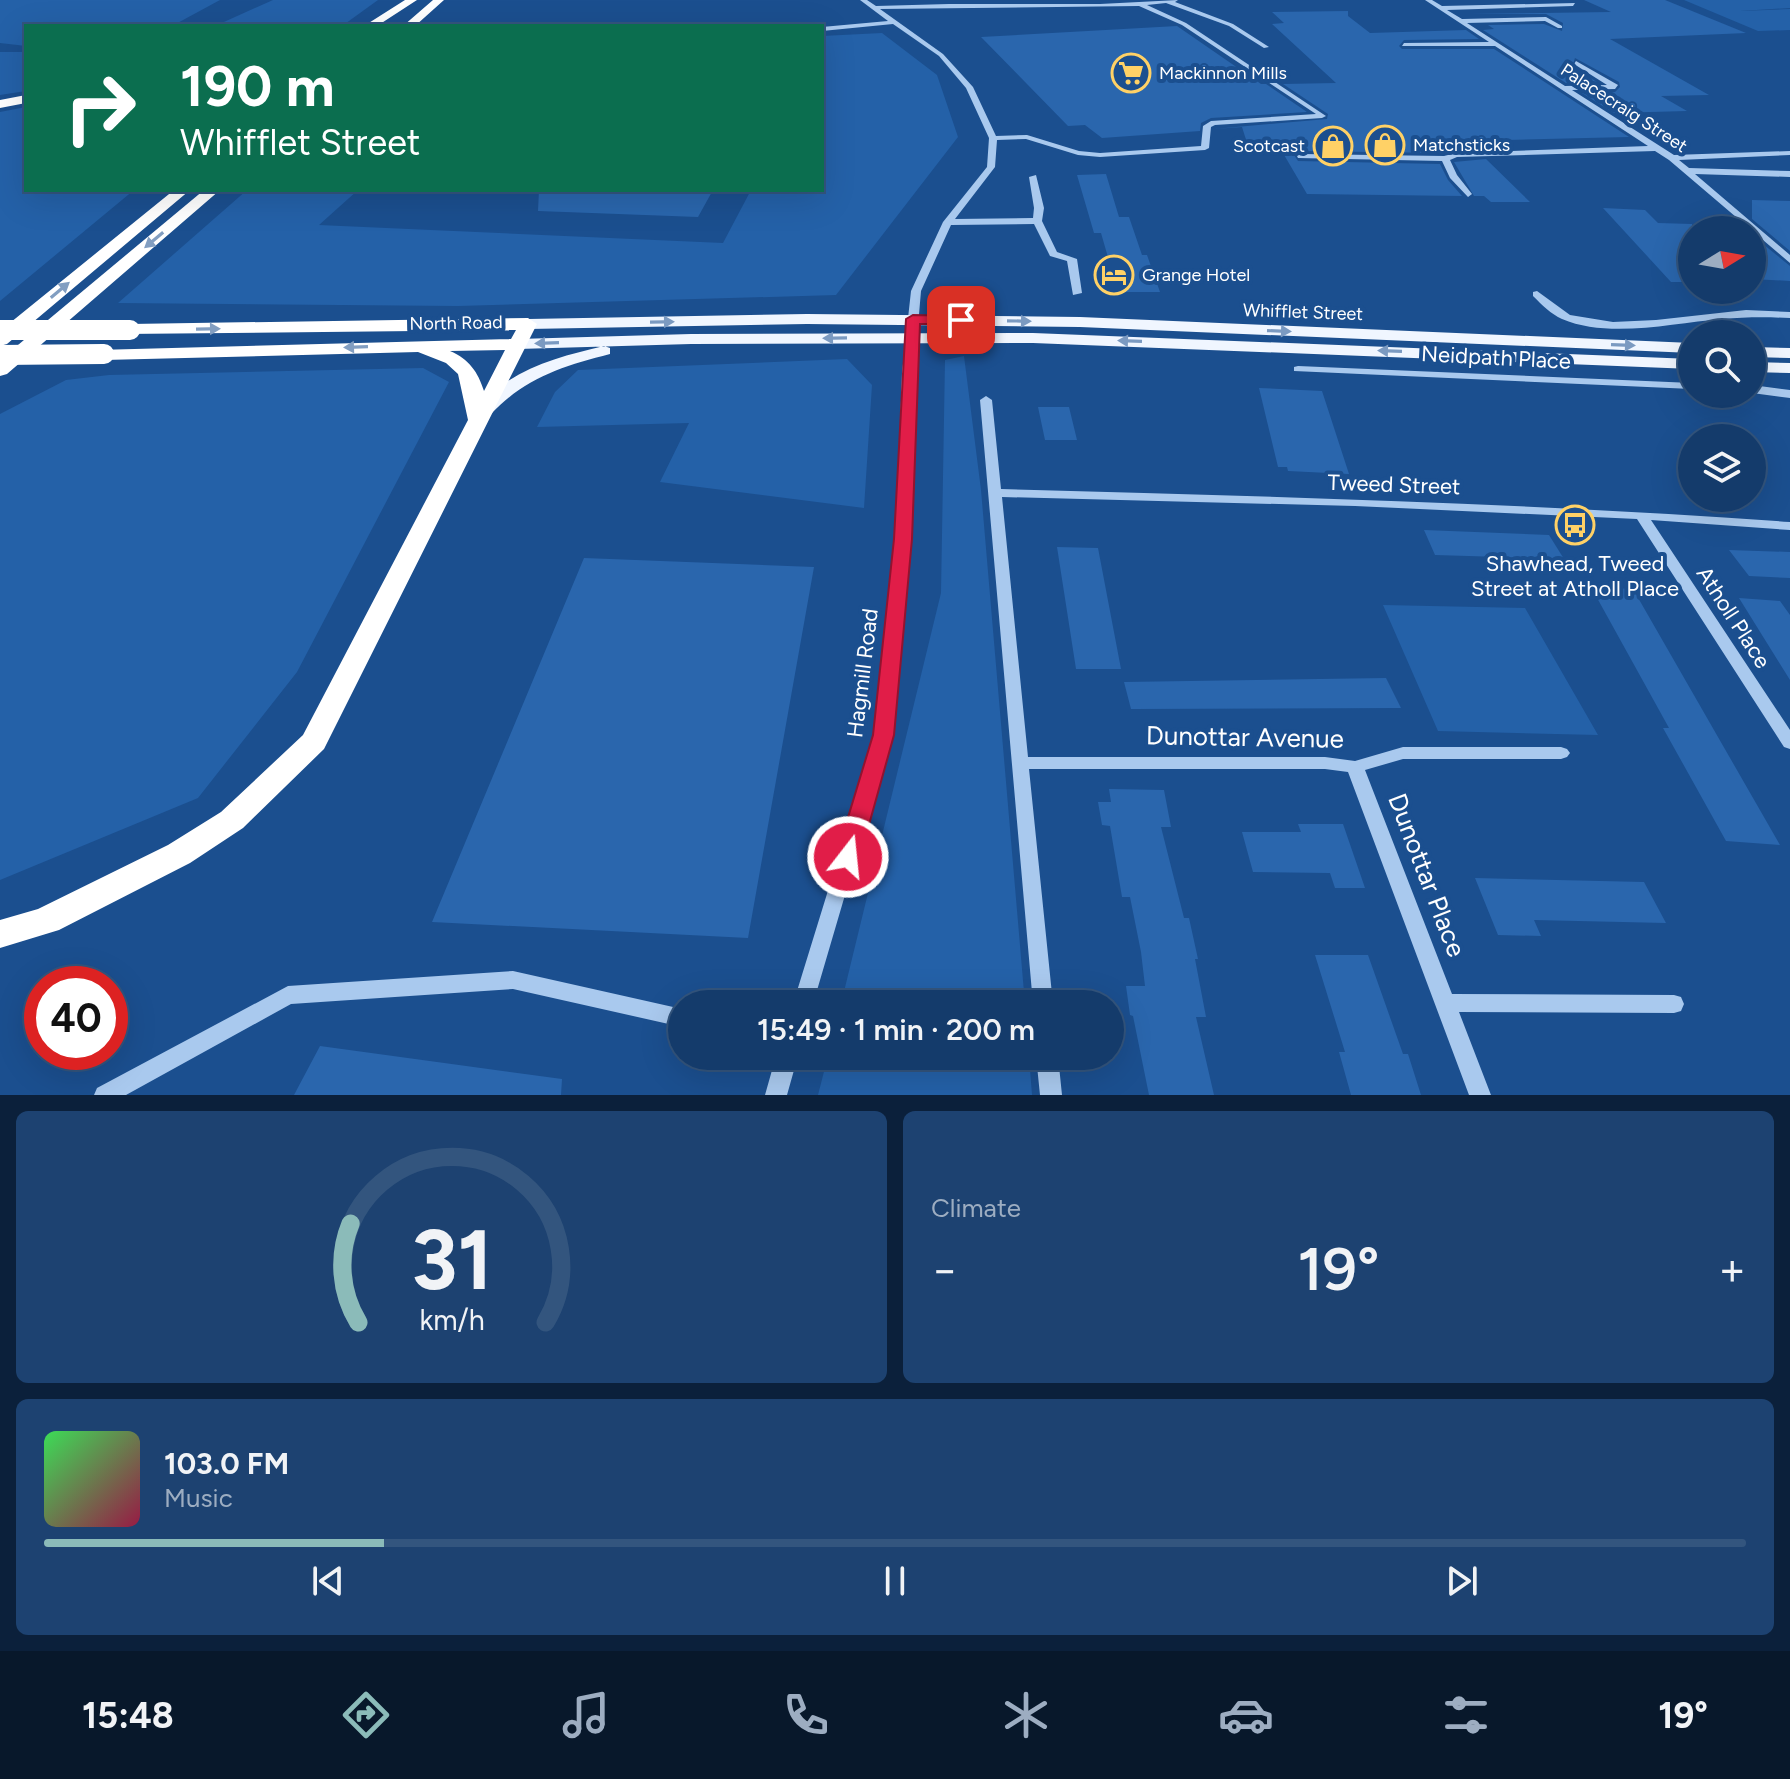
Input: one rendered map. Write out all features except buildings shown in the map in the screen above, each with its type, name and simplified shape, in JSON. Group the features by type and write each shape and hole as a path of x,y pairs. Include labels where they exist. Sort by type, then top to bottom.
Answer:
{"highway":[{"path":"372,24 412,0"},
{"path":"389,24 418,0"},
{"path":"410,24 439,0"},
{"path":"0,104 24,99"},
{"path":"107,251 171,192"},
{"path":"0,340 181,192"},
{"path":"0,370 211,192"},
{"path":"0,934 47,920 179,854 232,820 314,742 528,324"},
{"name":"North Road","path":"0,330 528,324"},
{"name":"North Road","path":"0,355 518,344"},
{"path":"404,346 435,352 464,367 474,382 478,419"}],"main road":[{"name":"North Road","path":"528,324 913,319"},
{"name":"Whifflet Street","path":"913,319 1080,322 1678,347"},
{"name":"North Road","path":"518,344 913,338"},
{"name":"Whifflet Street","path":"913,338 1077,339 1678,363"},
{"path":"478,419 508,386 550,365 605,351 691,339"},
{"path":"1766,352 1790,353"},
{"path":"1766,367 1790,368"}],"street":[{"path":"863,0 941,55 969,87 993,138 1027,137 1078,153 1100,155 1205,148 1207,126 1214,123 1322,116 1184,24 1140,5"},
{"path":"874,8 994,2 1140,5 1175,0"},
{"name":"Palacecraig Street","path":"1428,0 1672,158 1790,260"},
{"path":"1167,1 1231,25 1266,47"},
{"path":"1441,8 1573,4"},
{"path":"1462,22 1546,19 1560,27"},
{"path":"824,29 895,22"},
{"path":"1404,45 1496,44"},
{"path":"1564,88 1615,87 1576,63"},
{"name":"Hagmill Road","path":"807,990 884,735 903,539 908,373 916,291 948,222 991,167 993,138"},
{"path":"1301,156 1445,159 1456,155 1658,148"},
{"path":"1672,158 1790,153"},
{"path":"1445,159 1453,176 1468,194"},
{"path":"1689,171 1790,174"},
{"path":"1033,177 1039,208 1037,221 1053,254 1072,259 1077,293"},
{"path":"948,222 1037,221"},
{"path":"1537,294 1555,311 1571,319 1607,324 1680,322 1741,313 1790,315"},
{"name":"Neidpath Place","path":"1298,369 1678,385"},
{"path":"1766,391 1790,394"},
{"path":"986,400 1042,990"},
{"name":"Tweed Street","path":"995,493 1355,502 1641,515 1790,526"},
{"name":"Atholl Place","path":"1641,515 1790,743"},
{"name":"Dunottar Avenue","path":"1022,763 1325,763 1355,767 1403,753 1561,753"},
{"name":"Dunottar Place","path":"1355,767 1480,1095"},
{"path":"105,1095 288,995 513,980 668,1015"},
{"path":"1446,1003 1674,1004"},
{"path":"776,1095 783,1070"},
{"path":"1048,1070 1051,1095"}],"shaded area":[{"path":"0,0 220,0 176,24 24,24 24,46 0,43"},
{"path":"273,0 378,0 345,24 219,24"},
{"path":"1684,0 1790,0 1790,8 1740,11 1790,9 1790,30 1758,31"},
{"path":"882,33 937,75 958,137 836,295 458,306 118,303 245,192 356,192 319,225 723,243 750,192 824,192 824,36"},
{"path":"0,52 24,52 24,91 0,95"},
{"path":"24,107 24,192 132,192 0,301 0,112"},
{"path":"964,356 981,490 1024,990 844,990 941,593 945,360"},
{"path":"847,359 872,385 864,508 660,482 689,423 537,427 555,392 578,370"},
{"path":"423,368 449,382 297,672 198,798 0,880 0,414 66,380 109,375"},
{"path":"1383,605 1525,608 1598,735 1438,731"},
{"path":"824,1070 1030,1070 1032,1095 818,1095"}],"place":[{"name":"Mackinnon Mills","path":"1131,73"},
{"name":"Matchsticks","path":"1385,145"},
{"name":"Scotcast","path":"1333,146"},
{"name":"Grange Hotel","path":"1114,275"},
{"name":"Shawhead, Tweed Street at Atholl Place","path":"1575,525"}],"route":[{"path":"848,857 884,735 903,539 908,373 913,319 961,320"}]}
